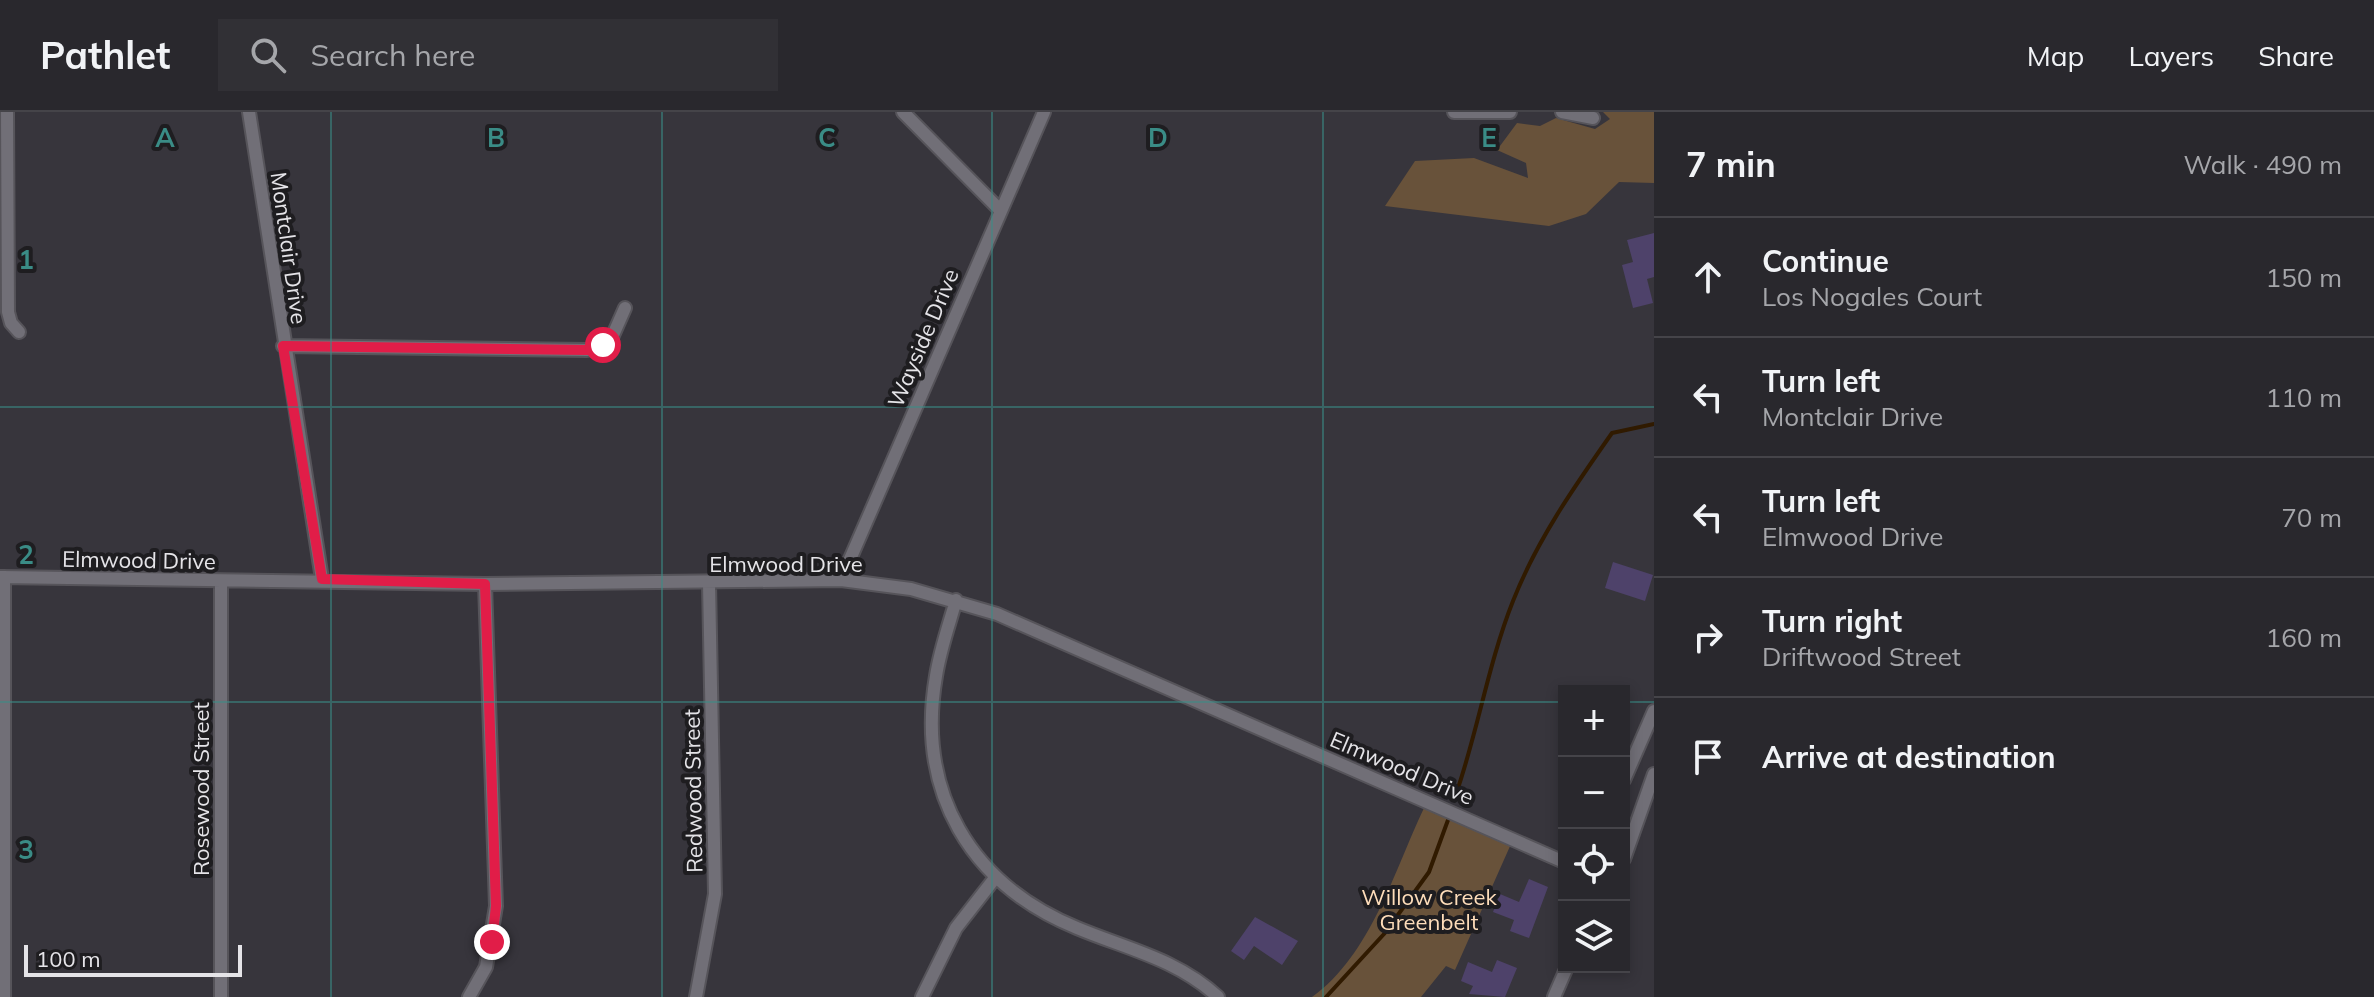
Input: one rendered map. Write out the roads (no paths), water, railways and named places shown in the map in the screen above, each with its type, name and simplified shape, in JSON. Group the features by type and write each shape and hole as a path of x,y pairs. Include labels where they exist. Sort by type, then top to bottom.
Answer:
{"street":[{"path":"7,112 8,312 11,323 19,332"},
{"name":"Montclair Drive","path":"249,112 283,346 322,579"},
{"path":"903,112 999,209"},
{"name":"Wayside Drive","path":"841,580 999,209 1044,112"},
{"path":"1454,112 1510,112"},
{"path":"1562,112 1593,118"},
{"path":"283,346 587,350 610,342 625,308"},
{"path":"2,577 4,997"},
{"name":"Elmwood Drive","path":"2,577 221,582 322,579 485,584 841,580 956,600 997,614 1558,859"},
{"name":"Rosewood Street","path":"221,582 221,997"},
{"name":"Redwood Street","path":"696,997 715,894 709,583"},
{"path":"469,997 486,967 496,906 485,584"},
{"path":"956,600 935,677 933,741 938,780 948,812 967,844 995,878 1044,913 1189,972 1210,994"},
{"path":"1630,766 1654,711"},
{"path":"1630,842 1654,774"},
{"path":"922,997 956,928 995,878"},
{"path":"1554,997 1564,973"}],"waterway":[{"path":"1456,794 1504,625 1533,557 1570,494 1612,433 1654,424"},
{"path":"1326,997 1384,934 1429,872 1448,820"}],"park label":[{"name":"Willow Creek Greenbelt","path":"1429,910"}]}
